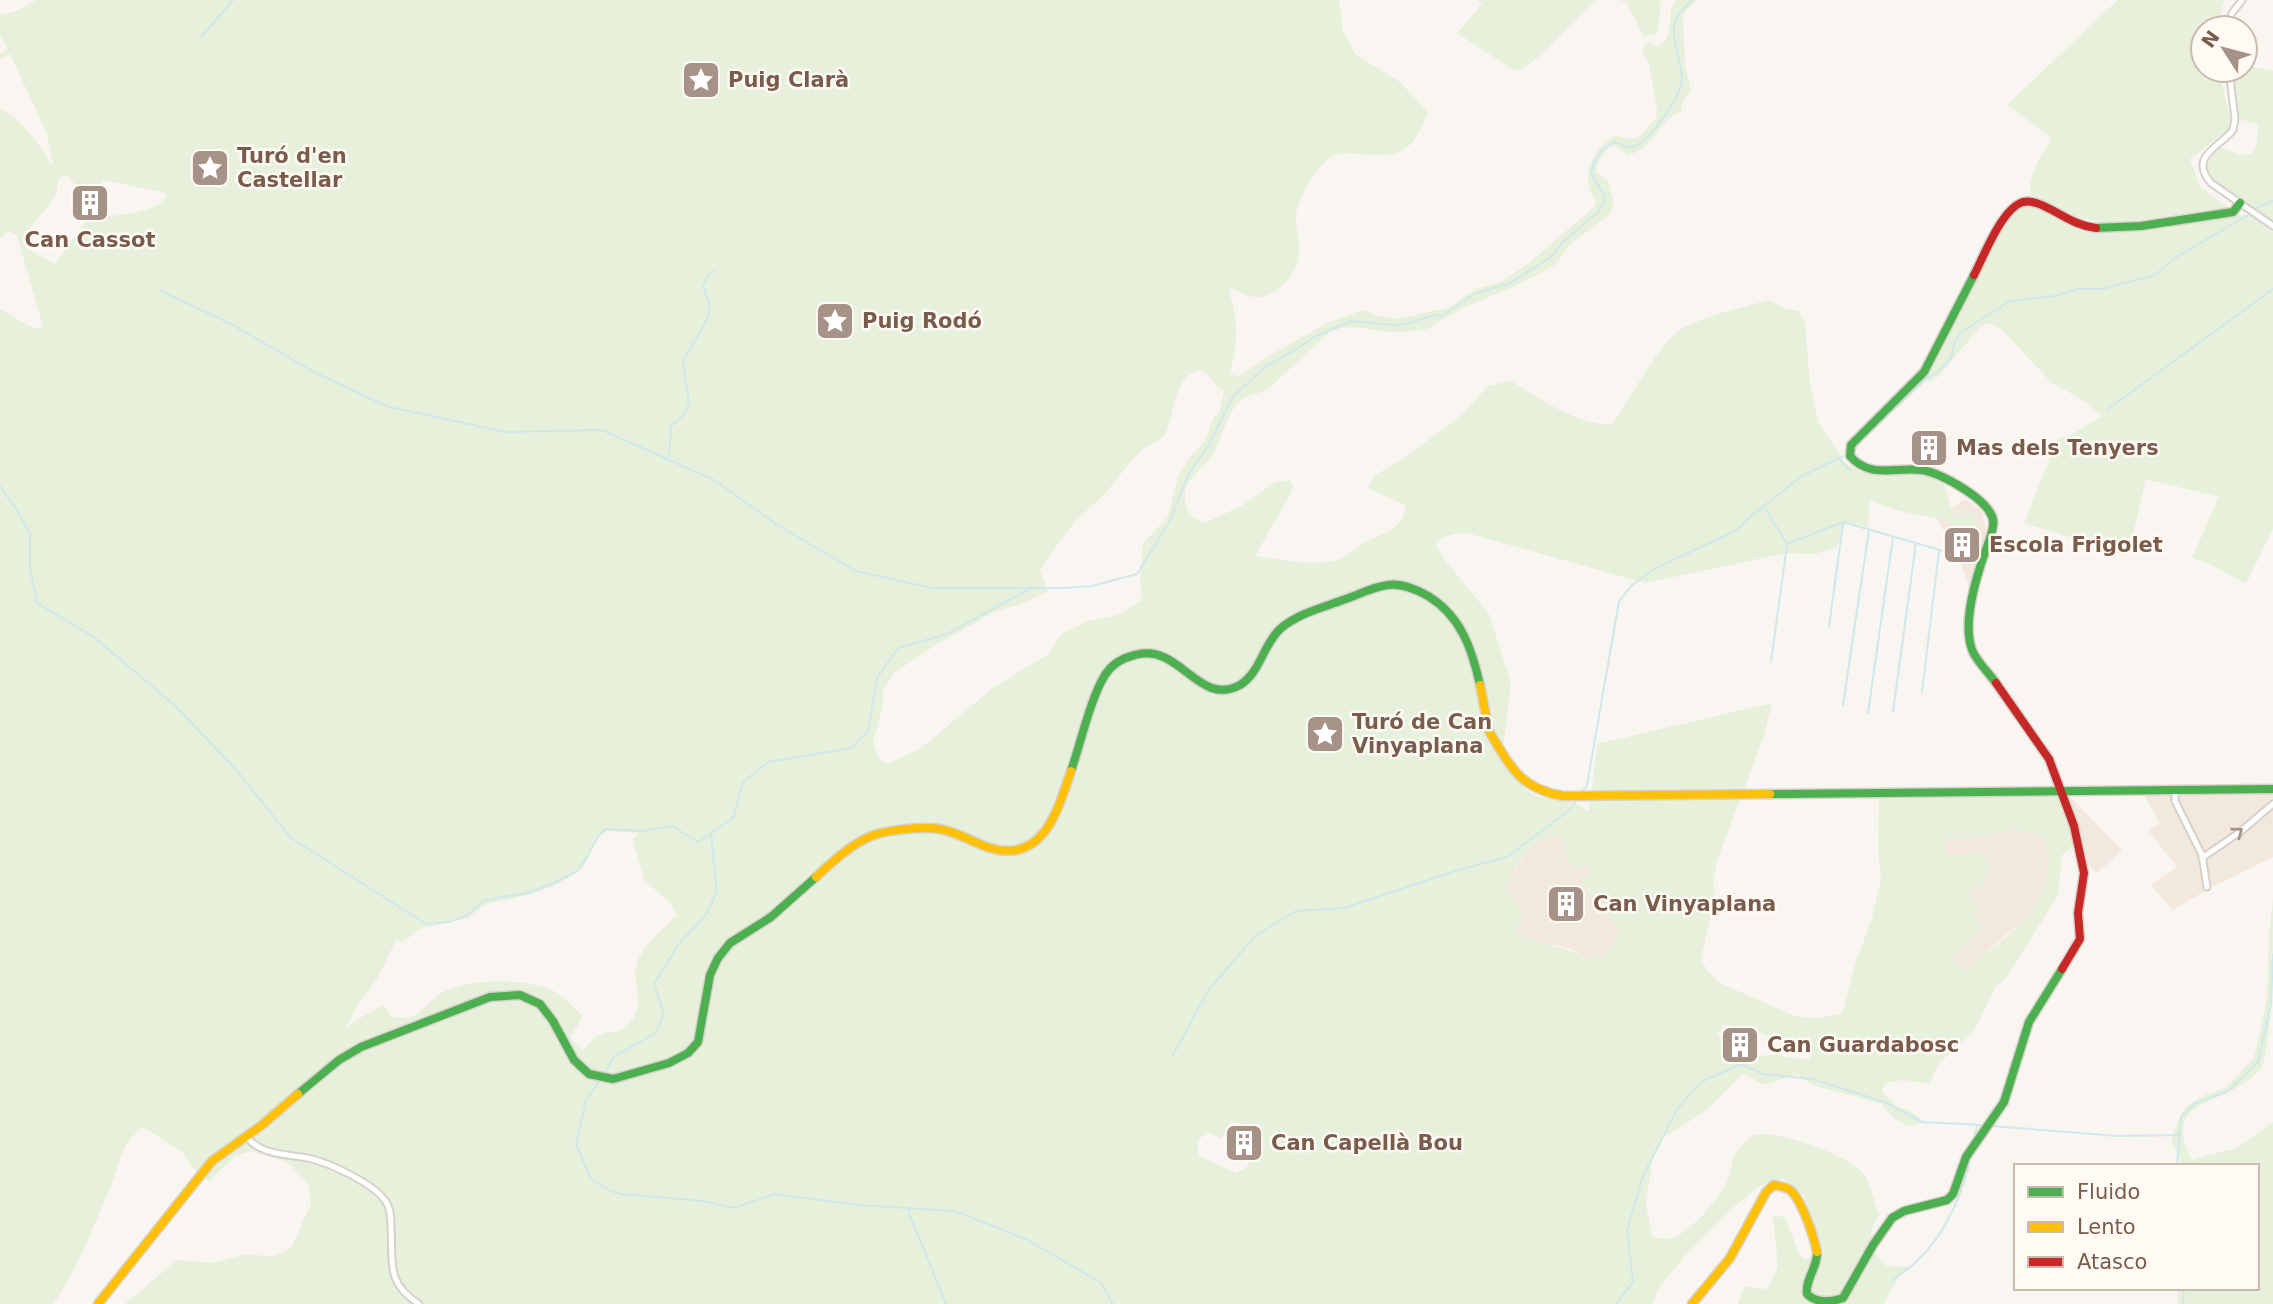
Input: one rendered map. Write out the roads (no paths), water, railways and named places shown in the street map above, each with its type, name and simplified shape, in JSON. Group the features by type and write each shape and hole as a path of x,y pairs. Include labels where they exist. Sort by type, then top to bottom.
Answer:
{"main road":[{"path":"1692,1304 1730,1258 1766,1192 1774,1185 1790,1190 1818,1249 1817,1263 1807,1284 1807,1293 1811,1300 1818,1304 1843,1298 1892,1218 1905,1211 1947,1200 1957,1185 1966,1157 2004,1102 2033,1013 2080,939 2078,913 2084,873 2077,837 2062,789 2049,759 1973,652 1969,640 1974,593 1994,524 1991,514 1984,505 1942,477 1923,470 1867,470 1854,462 1850,450 1855,441 1924,372 1999,226 2013,207 2032,202 2084,226 2112,229 2233,212 2240,203"},
{"path":"99,1304 217,1156 247,1137 340,1059 408,1028 488,998 506,994 522,995 544,1008 571,1058 593,1077 612,1079 642,1073 680,1058 698,1042 710,975 718,958 730,943 771,917 834,860 869,836 910,829 941,829 992,849 1012,852 1031,845 1048,830 1059,807 1100,684 1107,671 1117,662 1138,652 1157,651 1172,659 1201,684 1229,689 1244,682 1253,673 1278,631 1286,625 1305,615 1385,585 1405,585 1428,595 1448,609 1459,622 1468,643 1489,731 1527,783 1546,794 1563,796 2273,789"}],"street":[{"path":"2231,84 2235,119 2233,130 2207,153 2203,166 2205,176 2273,226"},
{"path":"2175,789 2175,801 2202,858 2207,887"},
{"path":"2202,858 2240,832 2273,804"},
{"path":"247,1137 252,1144 267,1150 333,1166 368,1186 387,1202 391,1214 394,1276 400,1289 419,1304"}],"waterway":[{"path":"201,37 233,0"},
{"path":"161,291 231,324 316,373 386,406 505,432 602,430 714,480 779,526 856,571 932,588 1092,586 1137,574 1170,521 1188,475 1208,446 1232,398 1266,366 1314,337 1351,321 1394,325 1434,315 1442,316 1474,294 1508,284 1551,257 1564,241 1599,211 1604,203 1604,195 1591,173 1599,154 1615,142 1630,147 1641,143 1664,117 1680,87 1682,80 1674,26 1678,14 1692,0"},
{"path":"2255,209 2273,201"},
{"path":"1863,439 1925,380 1941,369 1951,358 1960,333 2010,301 2055,296 2078,289 2103,289 2155,275 2175,258 2248,215"},
{"path":"669,460 671,426 684,414 689,404 683,361 708,318 710,307 703,286 714,271"},
{"path":"2108,409 2273,289"},
{"path":"1582,792 1587,785 1619,601 1632,585 1656,568 1737,530 1802,476 1843,456"},
{"path":"1838,458 1851,471"},
{"path":"0,486 30,534 30,568 37,603 94,637 174,705 234,767 291,838 426,924 449,922 466,916 485,900 527,893 577,871 598,836 606,829 641,831 672,826 698,842 733,818 743,782 768,762 851,748 868,731 877,678 898,648 947,634 1033,587"},
{"path":"1765,508 1787,544 1843,522 1947,552"},
{"path":"1829,627 1843,523"},
{"path":"1843,705 1869,530"},
{"path":"1868,713 1893,537"},
{"path":"1893,712 1916,543"},
{"path":"1771,662 1787,545"},
{"path":"1922,692 1939,551"},
{"path":"1173,1055 1208,991 1255,936 1296,911 1344,908 1455,871 1507,857 1571,809 1577,800"},
{"path":"605,1072 615,1056 656,1033 664,1014 654,984 679,944 705,916 717,892 711,834"},
{"path":"2177,1164 2181,1117 2194,1104 2228,1091 2258,1062 2271,1004 2273,954"},
{"path":"1616,1304 1633,1282 1627,1230 1643,1176 1677,1109 1701,1082 1741,1064 1763,1074 1812,1079 1885,1102 1922,1122 1984,1125"},
{"path":"600,1080 586,1100 576,1144 591,1179 610,1191 704,1201 734,1208 775,1194 859,1205 955,1211 1028,1240 1101,1283 1113,1304"},
{"path":"1974,1140 1977,1125"},
{"path":"1993,1126 2117,1136 2179,1135"},
{"path":"1891,1281 1917,1261 1945,1226 1964,1184 1971,1155"},
{"path":"907,1208 946,1304"},
{"path":"2183,1290 2183,1304"}],"place":[{"name":"Puig Clarà","path":"701,80"},
{"name":"Turó d'en Castellar","path":"210,168"},
{"name":"Can Cassot","path":"90,203"},
{"name":"Puig Rodó","path":"835,321"},
{"name":"Mas dels Tenyers","path":"1929,448"},
{"name":"Escola Frigolet","path":"1962,545"},
{"name":"Turó de Can Vinyaplana","path":"1325,734"},
{"name":"Can Vinyaplana","path":"1566,904"},
{"name":"Can Guardabosc","path":"1740,1045"},
{"name":"Can Capellà Bou","path":"1244,1143"}]}
